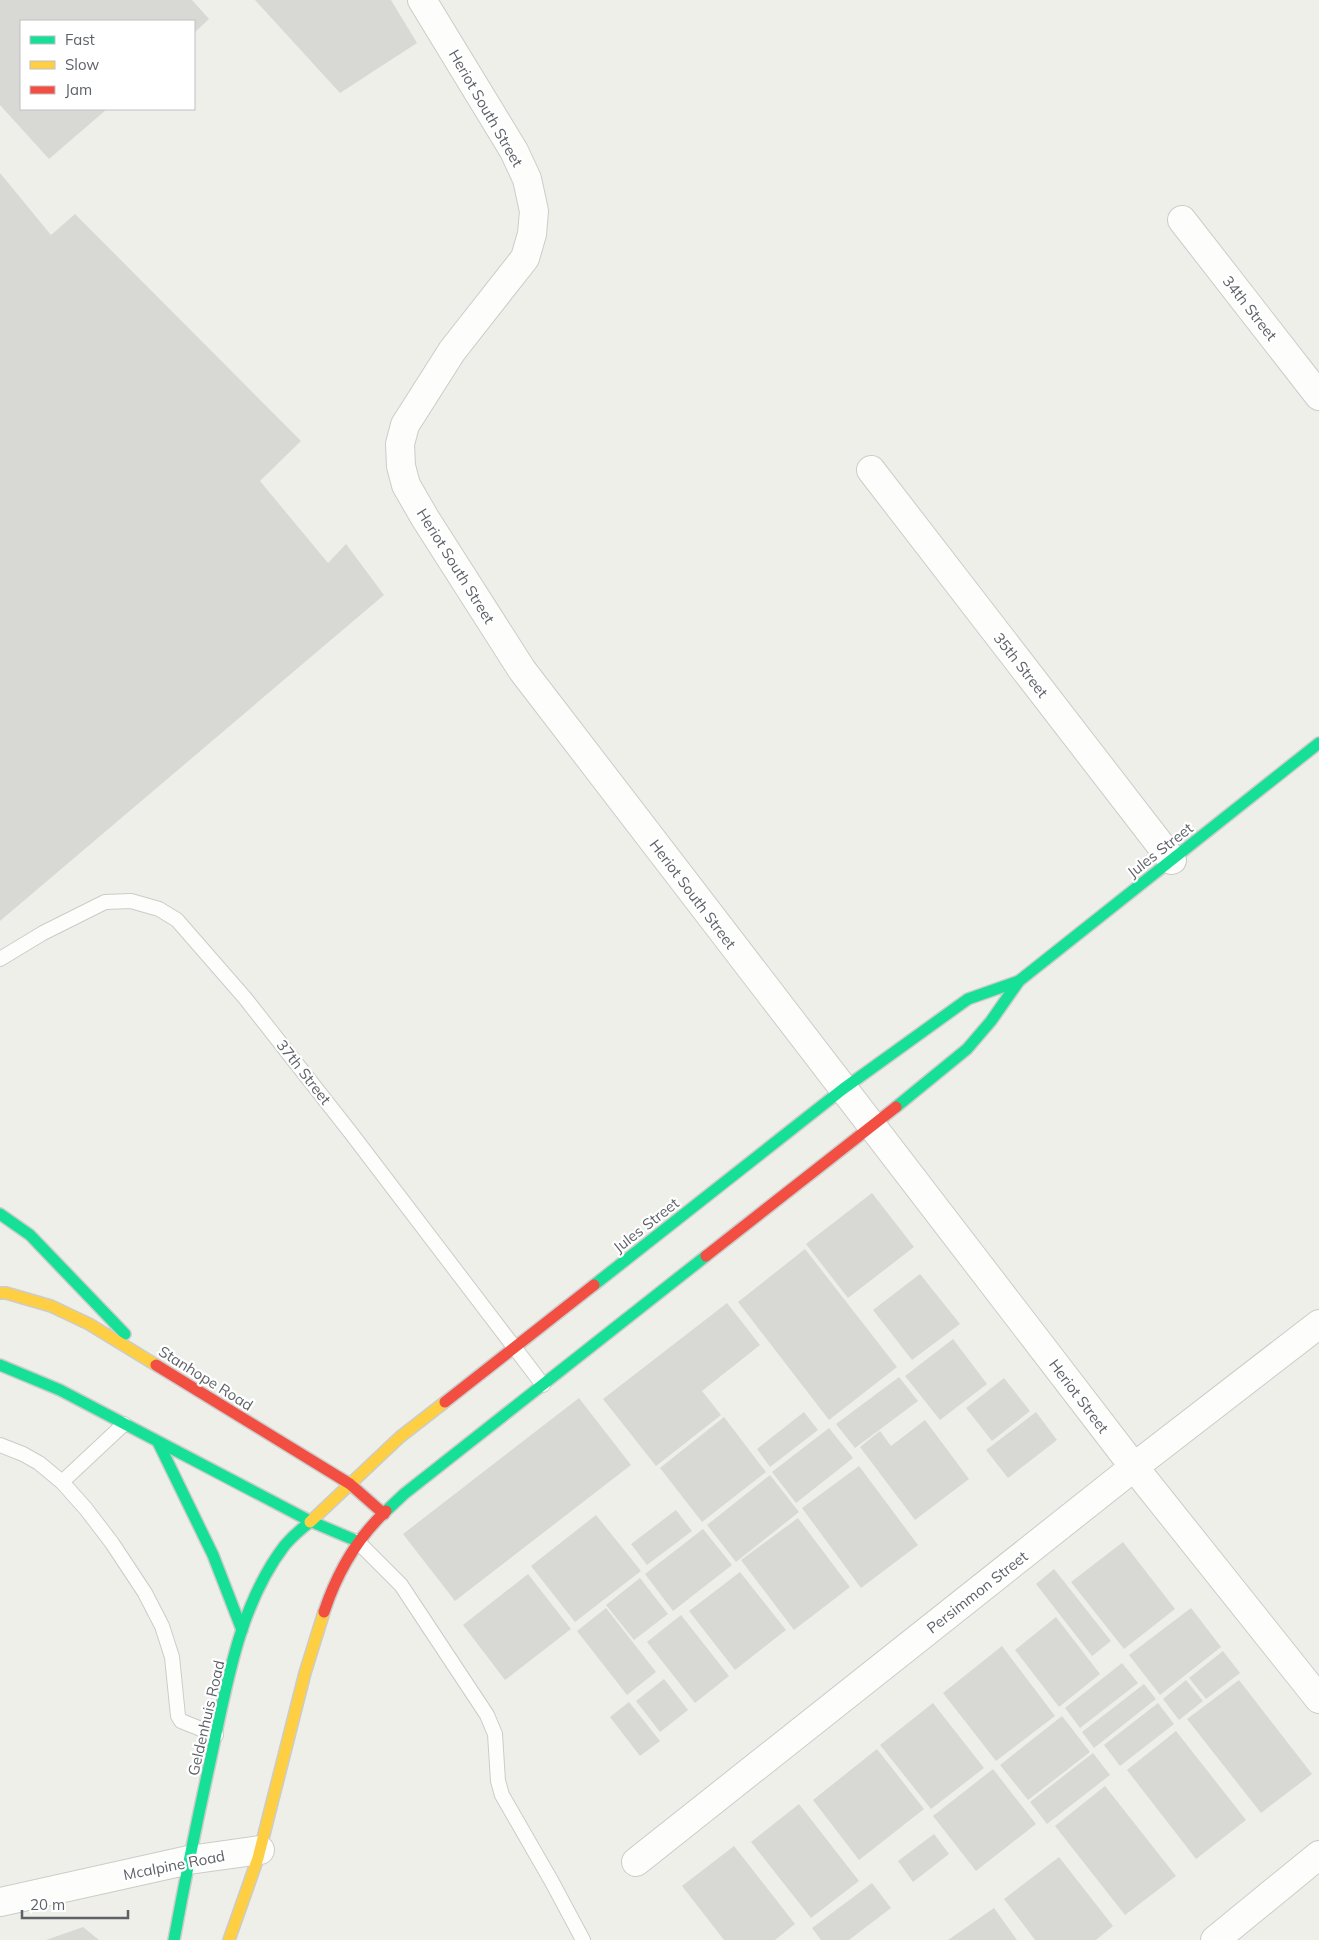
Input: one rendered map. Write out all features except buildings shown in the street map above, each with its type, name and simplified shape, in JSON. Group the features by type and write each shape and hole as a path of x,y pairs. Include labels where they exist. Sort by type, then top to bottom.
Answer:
{"main road":[{"name":"Jules Street","path":"357,1541 404,1494 873,1127 958,1058 981,1036 1019,981 1319,743"},
{"name":"Jules Street","path":"310,1521 400,1437 842,1089 968,999 1019,981"},
{"path":"0,1214 30,1234 153,1363"},
{"name":"Stanhope Road","path":"0,1293 51,1306 89,1324 350,1484 384,1514"},
{"path":"0,1365 60,1390 310,1521 357,1541 337,1580 311,1649 260,1850 238,1920 229,1940"},
{"path":"158,1442 213,1555 242,1630"},
{"name":"Geldenhuis Road","path":"174,1940 216,1735 242,1630 258,1590 270,1567 286,1544 310,1521"}],"street":[{"name":"Heriot South Street","path":"422,0 514,152 527,179 534,211 532,234 525,258 452,351 405,425 400,444 401,466 406,485 522,670 842,1089"},
{"name":"34th Street","path":"1182,220 1319,396"},
{"name":"35th Street","path":"871,470 1172,860"},
{"name":"Heriot Street","path":"842,1089 1134,1467 1319,1700"},
{"name":"Persimmon Street","path":"636,1862 1134,1467 1319,1324"},
{"name":"Mcalpine Road","path":"0,1902 189,1860 260,1850"},
{"path":"1215,1940 1319,1855"}],"lane":[{"name":"37th Street","path":"0,959 43,933 105,902 131,901 159,909 177,920 245,998 544,1385"},
{"path":"62,1482 124,1424"},
{"path":"0,1445 39,1463 62,1482 112,1543 153,1606 162,1626 172,1657 176,1709 181,1721 216,1735"},
{"path":"357,1541 401,1585 487,1715 495,1734 498,1781 502,1795 583,1940"}],"traffic: fast":[{"path":"896,1107 967,1049 991,1021 1019,981 1319,743"},
{"path":"594,1285 843,1089 968,999 1019,981"},
{"path":"0,1214 30,1235 125,1334"},
{"path":"386,1511 404,1494 706,1256"},
{"path":"0,1365 60,1390 310,1521 357,1541"},
{"path":"158,1442 213,1555 242,1630"},
{"path":"174,1940 228,1677 245,1621 269,1569 285,1545 310,1522"}],"traffic: slow":[{"path":"0,1293 51,1306 89,1324 156,1365"},
{"path":"310,1522 400,1437 445,1402"},
{"path":"229,1940 258,1858 305,1673 324,1612"}],"traffic: jam":[{"path":"706,1256 896,1107"},
{"path":"445,1402 594,1285"},
{"path":"156,1365 350,1484 384,1514"},
{"path":"324,1612 341,1570 365,1533 386,1511"}]}
